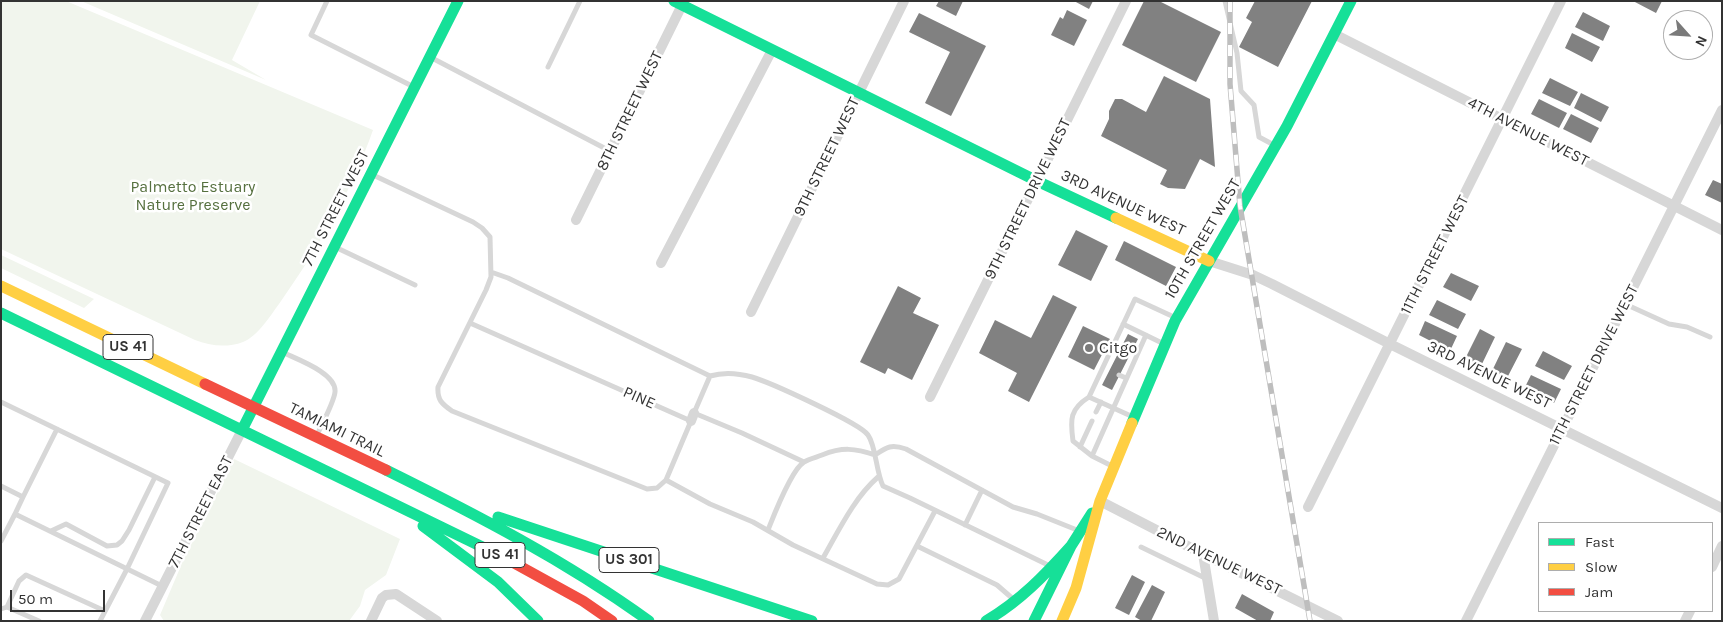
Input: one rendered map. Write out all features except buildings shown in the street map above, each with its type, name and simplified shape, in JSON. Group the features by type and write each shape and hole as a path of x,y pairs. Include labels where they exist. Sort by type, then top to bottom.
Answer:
{"main road":[{"name":"7TH STREET WEST","path":"242,430 458,1"},
{"name":"10TH STREET WEST","path":"1062,621 1076,588 1100,501 1176,319 1276,145 1351,1"},
{"name":"3RD AVENUE WEST","path":"680,3 1037,180 1209,261"},
{"name":"TAMIAMI TRAIL","path":"1,286 445,500 551,556 604,589 649,621"},
{"name":"US 41","path":"1,313 510,560 612,621"},
{"path":"384,498 485,571 523,604 538,621"},
{"name":"US 301","path":"445,500 812,621"},
{"name":"10TH STREET WEST","path":"1056,569 1100,501"},
{"path":"986,621 1016,602 1056,569"},
{"path":"1034,621 1056,569"}],"street":[{"name":"9TH STREET WEST","path":"751,312 904,1"},
{"name":"9TH STREET DRIVE WEST","path":"930,397 1126,1"},
{"name":"11TH STREET WEST","path":"1308,507 1561,1"},
{"name":"8TH STREET WEST","path":"576,220 680,3"},
{"name":"4TH AVENUE WEST","path":"1334,34 1722,230"},
{"path":"662,263 772,50"},
{"name":"11TH STREET DRIVE WEST","path":"1466,621 1722,110"},
{"name":"3RD AVENUE WEST","path":"1209,261 1266,281 1722,508"},
{"name":"7TH STREET EAST","path":"145,621 242,430"},
{"name":"2ND AVENUE WEST","path":"1100,501 1338,621"},
{"path":"1713,565 1722,546"},
{"path":"1203,554 1214,621"},
{"path":"371,621 382,598 386,595 396,594 437,621"}],"lane":[{"path":"328,1 311,35 415,87"},
{"path":"548,67 580,1"},
{"path":"1225,1 1237,52 1240,91 1254,105 1259,137 1276,145"},
{"path":"430,57 610,151"},
{"path":"372,174 482,228 490,237 491,272 486,290 438,388 437,396 442,405 460,414 647,489 657,488 666,480 710,376"},
{"path":"335,247 415,285"},
{"path":"491,272 508,278 710,376 720,373 751,376 840,417 868,435 875,455 878,477 883,486 1056,569"},
{"path":"1114,467 1092,456 1073,441 1071,418 1078,404 1089,397 1135,299 1176,319"},
{"path":"1624,304 1669,324 1687,327 1710,337"},
{"name":"PINE","path":"470,323 693,417 742,433 804,462"},
{"path":"1123,324 1165,344"},
{"path":"1092,456 1132,365 1135,352 1146,335"},
{"path":"1115,343 1122,346"},
{"path":"282,352 326,374 333,382 336,391 316,438"},
{"path":"1109,355 1116,358"},
{"path":"1126,363 1132,365"},
{"path":"1103,368 1109,370"},
{"path":"1119,375 1126,378"},
{"path":"1089,397 1134,417"},
{"path":"1,402 168,483 128,569 100,621"},
{"path":"1096,412 1101,402"},
{"path":"1080,447 1092,421"},
{"path":"1,541 57,429"},
{"path":"875,455 887,447 895,445 906,449 1013,507 1037,514 1080,531"},
{"path":"768,530 784,494 797,470 804,462 844,448 858,449 875,455"},
{"path":"51,531 66,524 107,546 117,545 129,530 155,477"},
{"path":"823,558 866,487 878,477"},
{"path":"666,480 710,504 768,530 793,545 877,584 888,585 899,579 935,511"},
{"path":"1,486 23,497"},
{"path":"965,524 982,490"},
{"path":"15,514 163,586"},
{"path":"917,546 997,585 1016,602"},
{"path":"1141,547 1207,579"},
{"path":"39,621 4,608 19,582 26,575 105,611"}],"green space":[{"name":"Palmetto Estuary Nature Preserve","path":"1,1 66,1 373,130 344,199 320,242 272,314 254,335 243,342 225,346 207,344 195,340 1,249"},
{"path":"81,1 260,1 232,60 266,80"},
{"path":"1,255 94,299 84,308 1,268"},
{"path":"234,459 400,539 386,575 365,590 360,606 349,621 164,621 160,615 183,561"}],"railway":[{"path":"1230,1 1230,84 1240,206 1310,621"}],"traffic: fast":[{"path":"242,430 458,1"},
{"path":"674,1 1037,181 1116,218"},
{"path":"1132,423 1175,321 1287,126 1351,1"},
{"path":"1,313 505,558"},
{"path":"386,470 520,540 586,578 649,621"},
{"path":"1034,621 1071,546 1092,513"},
{"path":"498,517 812,621"},
{"path":"423,526 498,582 538,621"},
{"path":"986,621 1032,587 1071,546"}],"traffic: slow":[{"path":"1116,218 1209,261"},
{"path":"1,286 205,384"},
{"path":"1062,621 1076,588 1100,501 1132,423"}],"traffic: jam":[{"path":"205,384 386,470"},
{"path":"505,558 583,601 612,621"}],"place":[{"name":"Citgo","path":"1089,348"}]}
